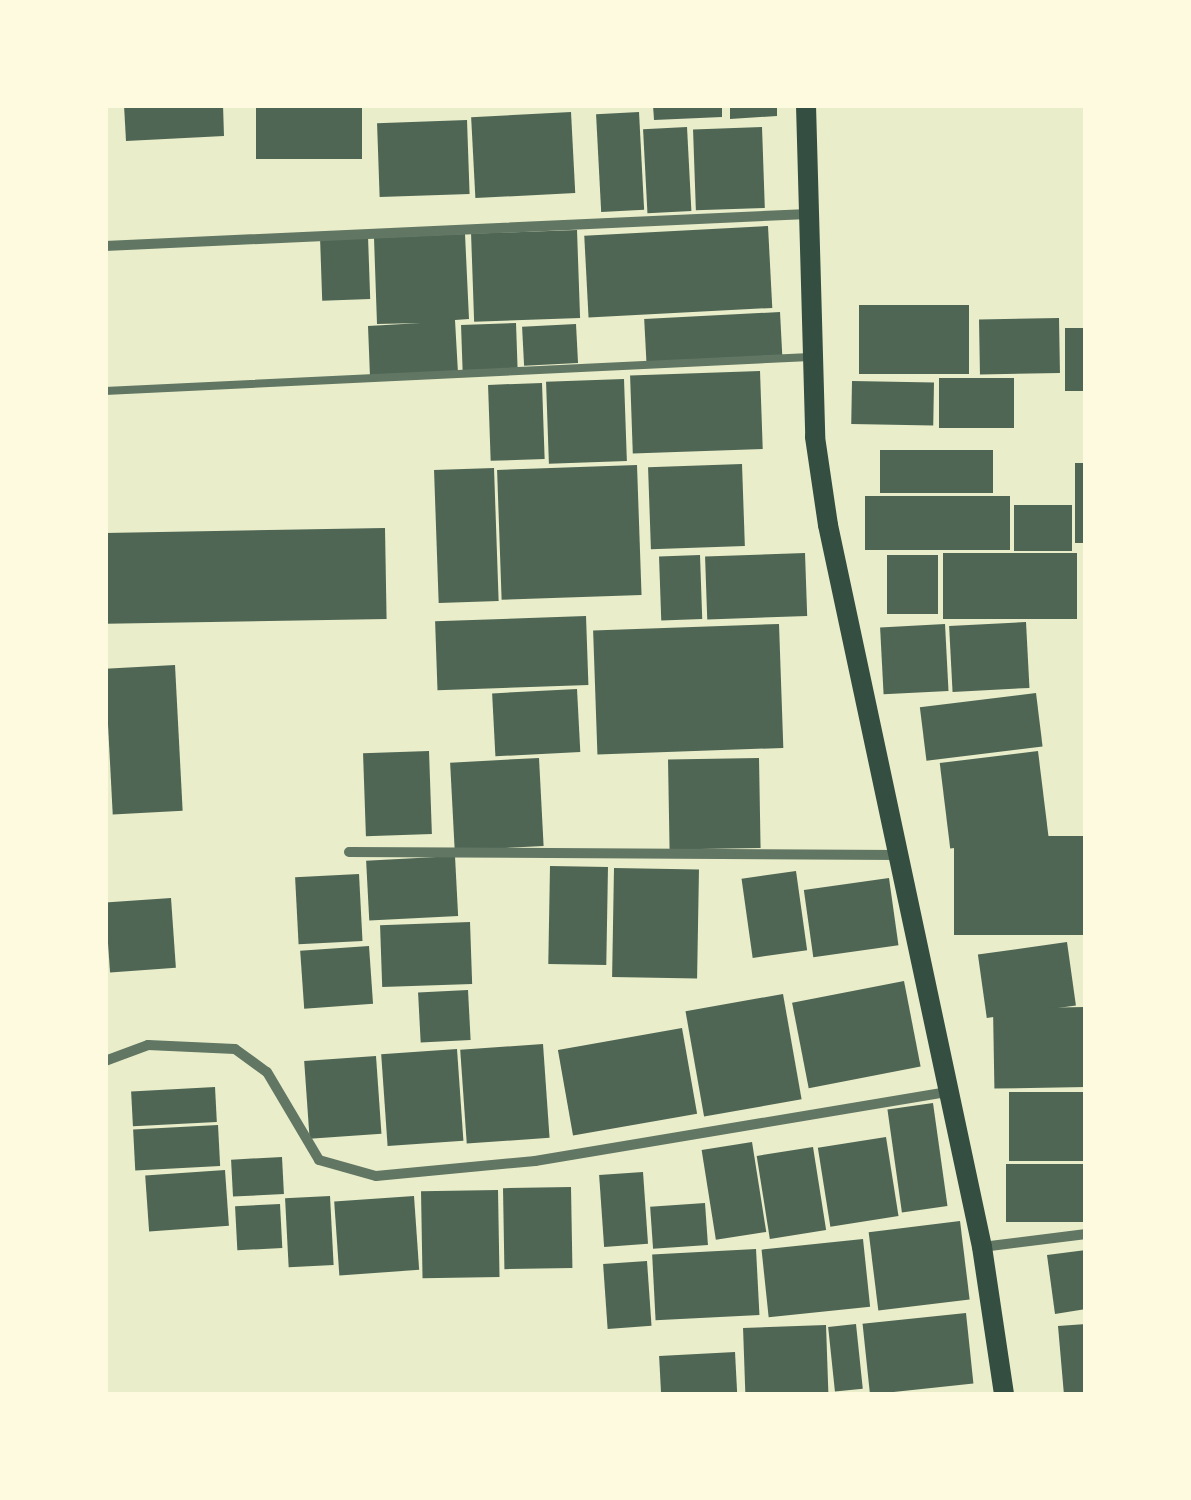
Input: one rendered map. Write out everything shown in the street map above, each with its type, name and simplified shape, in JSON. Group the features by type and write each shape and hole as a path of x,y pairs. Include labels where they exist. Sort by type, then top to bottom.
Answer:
{"main road":[{"path":"806,105 812,357 828,525 982,1247 1004,1395"}],"street":[{"path":"105,246 808,214"},
{"path":"348,852 898,855"},
{"path":"105,1061 148,1045 234,1049 266,1072 319,1160 376,1176 536,1161 949,1092"},
{"path":"982,1247 1086,1234"}],"lane":[{"path":"105,391 812,357"}],"building":[{"path":"124,105 223,105 224,136 126,141"},
{"path":"256,105 362,105 362,159 256,159"},
{"path":"653,105 722,105 722,117 654,120"},
{"path":"730,105 777,105 777,116 730,119"},
{"path":"571,112 575,193 475,198 471,117"},
{"path":"639,112 644,210 601,212 596,114"},
{"path":"467,120 470,194 380,197 377,123"},
{"path":"687,127 691,211 647,213 643,129"},
{"path":"762,127 765,208 696,210 693,129"},
{"path":"768,226 772,308 589,318 584,236"},
{"path":"577,230 580,318 474,322 471,234"},
{"path":"465,234 469,319 455,320 458,373 370,377 368,326 421,323 377,324 374,238"},
{"path":"368,236 370,299 322,301 320,238"},
{"path":"859,305 969,305 969,374 859,374"},
{"path":"780,312 782,355 646,362 644,319"},
{"path":"1059,318 1060,373 980,374 979,319"},
{"path":"516,323 518,369 463,371 461,325"},
{"path":"576,324 578,363 524,366 522,327"},
{"path":"1065,328 1086,328 1086,391 1065,391"},
{"path":"760,371 763,449 633,453 630,376"},
{"path":"939,378 1014,378 1014,428 939,428"},
{"path":"624,379 627,461 549,464 546,382"},
{"path":"852,381 934,382 933,425 851,424"},
{"path":"542,383 545,459 491,461 488,385"},
{"path":"880,450 993,450 993,493 880,493"},
{"path":"1075,463 1086,463 1086,543 1075,543"},
{"path":"742,464 745,546 651,549 648,467"},
{"path":"637,465 642,595 502,600 497,470"},
{"path":"494,468 499,601 439,603 434,470"},
{"path":"865,496 1010,496 1010,550 865,550"},
{"path":"1014,505 1072,505 1072,551 1014,551"},
{"path":"385,528 387,619 107,624 105,533"},
{"path":"805,553 807,616 707,619 705,556"},
{"path":"943,553 1077,553 1077,619 943,619"},
{"path":"700,555 702,619 661,620 659,556"},
{"path":"887,555 938,555 938,614 887,614"},
{"path":"586,616 588,685 438,690 435,621"},
{"path":"1026,622 1029,688 953,692 949,626"},
{"path":"779,624 783,748 597,754 593,630"},
{"path":"945,624 949,691 884,694 880,627"},
{"path":"175,665 183,811 113,814 105,669"},
{"path":"577,689 580,752 495,756 492,693"},
{"path":"1036,693 1043,747 926,761 920,707"},
{"path":"429,751 432,834 366,836 363,753"},
{"path":"1038,751 1048,836 950,848 940,763"},
{"path":"539,758 544,846 455,851 450,763"},
{"path":"759,758 761,848 670,850 668,760"},
{"path":"954,836 1086,836 1086,935 954,935"},
{"path":"455,856 458,916 369,921 366,861"},
{"path":"550,866 608,867 606,965 548,964"},
{"path":"614,868 699,869 697,978 612,977"},
{"path":"796,871 807,950 753,958 742,879"},
{"path":"359,874 363,941 299,944 295,877"},
{"path":"889,878 898,945 813,957 804,890"},
{"path":"171,898 176,968 110,972 105,903"},
{"path":"470,922 472,984 382,987 380,925"},
{"path":"1067,942 1076,1005 987,1018 978,955"},
{"path":"369,946 373,1004 304,1009 300,951"},
{"path":"904,981 921,1066 809,1088 792,1003"},
{"path":"468,990 471,1040 421,1043 418,993"},
{"path":"783,994 802,1099 704,1117 686,1011"},
{"path":"1085,1007 1086,1087 994,1089 993,1009"},
{"path":"682,1028 697,1114 573,1136 558,1050"},
{"path":"543,1044 550,1138 467,1144 460,1050"},
{"path":"457,1049 463,1141 388,1146 381,1054"},
{"path":"376,1056 381,1134 310,1139 304,1061"},
{"path":"215,1087 217,1122 133,1126 131,1091"},
{"path":"1009,1092 1086,1092 1086,1161 1009,1161"},
{"path":"933,1103 947,1206 902,1212 887,1109"},
{"path":"218,1125 220,1166 135,1170 133,1129"},
{"path":"886,1137 899,1216 830,1227 818,1148"},
{"path":"752,1142 766,1232 716,1240 702,1150"},
{"path":"813,1147 826,1230 770,1239 757,1156"},
{"path":"282,1157 284,1194 233,1197 231,1160"},
{"path":"1006,1164 1086,1164 1086,1222 1006,1222"},
{"path":"225,1170 229,1226 149,1231 145,1176"},
{"path":"643,1172 648,1244 604,1247 599,1175"},
{"path":"571,1187 572,1268 504,1269 503,1188"},
{"path":"498,1190 500,1277 423,1278 421,1191"},
{"path":"330,1196 334,1265 289,1267 285,1198"},
{"path":"414,1196 419,1270 339,1275 334,1202"},
{"path":"705,1203 708,1245 653,1249 650,1207"},
{"path":"280,1204 282,1248 237,1250 235,1206"},
{"path":"960,1221 970,1299 878,1311 869,1232"},
{"path":"863,1239 870,1307 769,1317 762,1250"},
{"path":"756,1249 759,1315 656,1320 652,1254"},
{"path":"1086,1250 1086,1309 1055,1314 1047,1255"},
{"path":"647,1261 652,1326 608,1329 603,1264"},
{"path":"966,1313 973,1384 870,1394 863,1324"},
{"path":"856,1324 863,1389 835,1392 828,1327"},
{"path":"1086,1324 1086,1395 1064,1395 1058,1326"},
{"path":"826,1325 828,1395 745,1395 743,1328"},
{"path":"735,1352 737,1395 661,1395 659,1356"}]}
